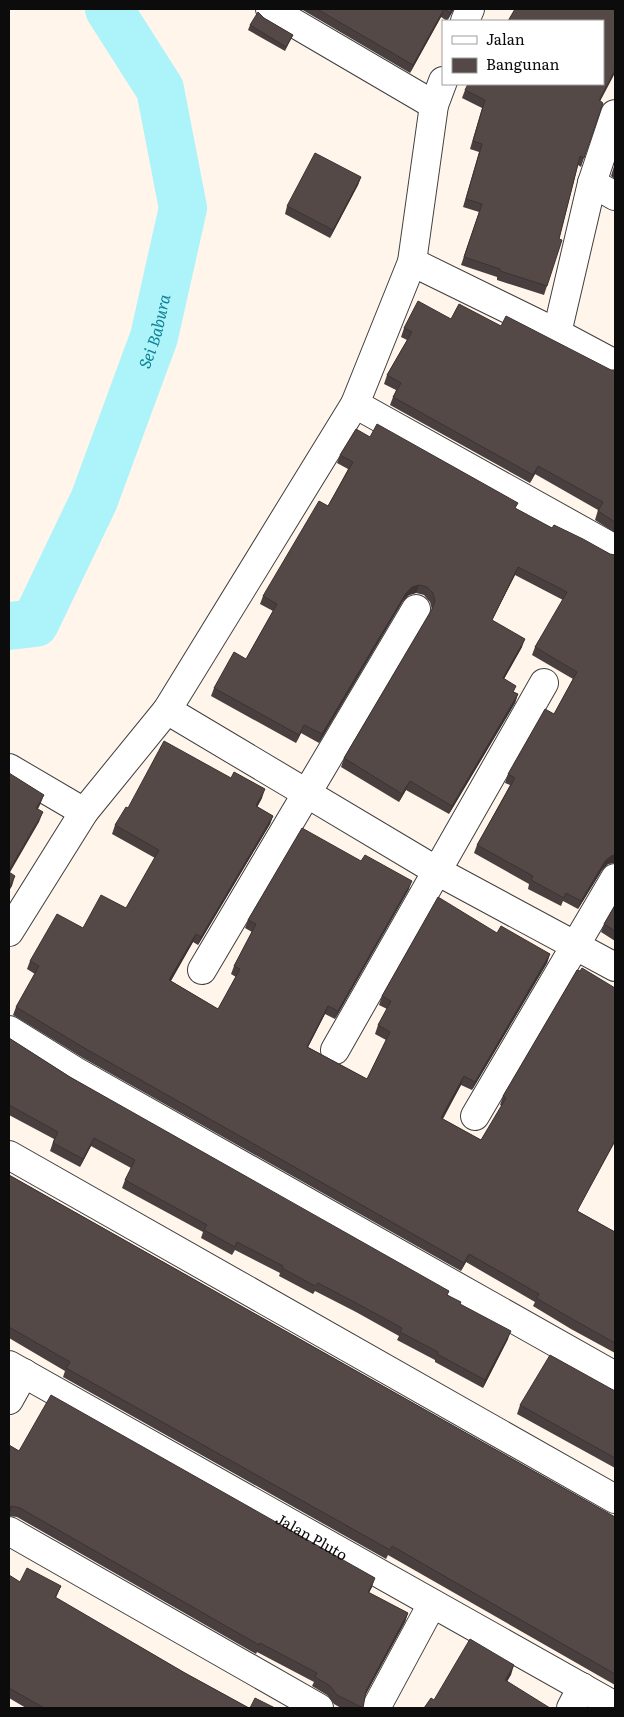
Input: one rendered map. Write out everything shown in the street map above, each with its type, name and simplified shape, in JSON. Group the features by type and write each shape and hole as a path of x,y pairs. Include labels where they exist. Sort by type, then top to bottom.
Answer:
{"street":[{"path":"9,932 84,812 167,710 355,404 412,262 438,93 270,9"},
{"path":"557,333 604,190 615,114"},
{"path":"412,262 557,333 615,364"},
{"path":"355,404 615,549"},
{"path":"202,970 416,609"},
{"path":"335,1050 544,683"},
{"path":"167,710 437,871 615,967"},
{"path":"9,768 84,812"},
{"path":"475,1116 615,878"},
{"path":"9,1030 75,1071 615,1376"},
{"path":"9,1155 615,1499"},
{"path":"9,1400 16,1369"},
{"name":"Jalan Pluto","path":"16,1369 432,1604 576,1698 615,1706"},
{"path":"9,1531 319,1708"},
{"path":"376,1708 432,1604"}],"building":[{"path":"317,9 444,9 413,65"},
{"path":"444,9 452,9 450,13"},
{"path":"515,9 615,9 615,70 599,100 603,103 584,158 580,156 559,239 562,240 547,286 464,257 482,204 466,199 482,144 473,141 485,100 465,90 468,85 604,85 604,20 509,20"},
{"path":"258,12 264,18 293,35 286,47 250,25"},
{"path":"315,153 361,177 333,230 287,206"},
{"path":"418,301 451,319 459,304 501,326 506,316 611,370 615,370 615,522 598,511 603,502 538,466 533,475 393,397 401,383 387,375 412,332 404,328"},
{"path":"377,424 518,503 515,508 552,528 554,525 615,555 615,855 605,861 581,901 566,893 564,898 531,880 533,876 477,845 515,778 508,774 545,709 554,714 577,672 535,647 567,592 518,567 492,620 525,639 503,678 516,686 513,692 518,694 452,806 410,781 402,794 344,758 432,609 435,601 433,593 427,587 419,585 412,587 406,593 322,734 304,725 299,735 214,688 234,652 246,659 277,604 263,596 319,501 328,506 353,462 340,455 356,429 370,437"},
{"path":"164,741 231,778 234,772 265,789 256,806 273,816 201,937 196,934 169,980 218,1009 240,969 234,966 256,924 248,920 302,828 361,861 365,855 412,881 338,1011 328,1006 307,1047 367,1079 390,1032 378,1025 391,1001 382,996 438,897 497,933 501,926 550,954 475,1082 464,1076 441,1118 481,1140 506,1098 503,1096 577,970 580,971 582,968 615,988 615,1140 577,1211 615,1232 615,1343 536,1298 539,1294 469,1254 464,1263 86,1049 16,1007 39,966 30,961 57,914 83,928 101,895 126,908 159,850 115,825 126,807 128,808"},
{"path":"9,773 44,795 36,808 43,812 9,870"},
{"path":"9,872 15,876 9,887"},
{"path":"615,905 615,931 604,924"},
{"path":"9,1038 70,1077 449,1291 447,1295 461,1302 460,1304 511,1331 485,1380 400,1332 402,1328 358,1304 318,1283 315,1286 282,1268 283,1266 237,1242 235,1247 204,1230 207,1225 125,1180 135,1160 94,1138 83,1159 53,1143 58,1132 9,1105"},
{"path":"9,1175 615,1517 615,1674 392,1546 390,1550 66,1368 70,1362 9,1327"},
{"path":"550,1355 615,1391 615,1458 520,1405"},
{"path":"51,1395 375,1578 368,1592 408,1613 366,1691 363,1708 337,1695 330,1686 315,1677 317,1673 260,1643 259,1645 20,1508 12,1506 9,1508 9,1445 19,1451"},
{"path":"27,1568 61,1586 55,1597 249,1708 44,1708 9,1688 9,1575 20,1582"},
{"path":"470,1639 514,1665 505,1680 550,1708 424,1708 431,1698 434,1700"},
{"path":"255,1698 275,1708 250,1708"}],"waterway":[{"name":"Sei Babura","path":"9,626 35,623 94,500 154,337 183,208 160,89 109,9"}]}
